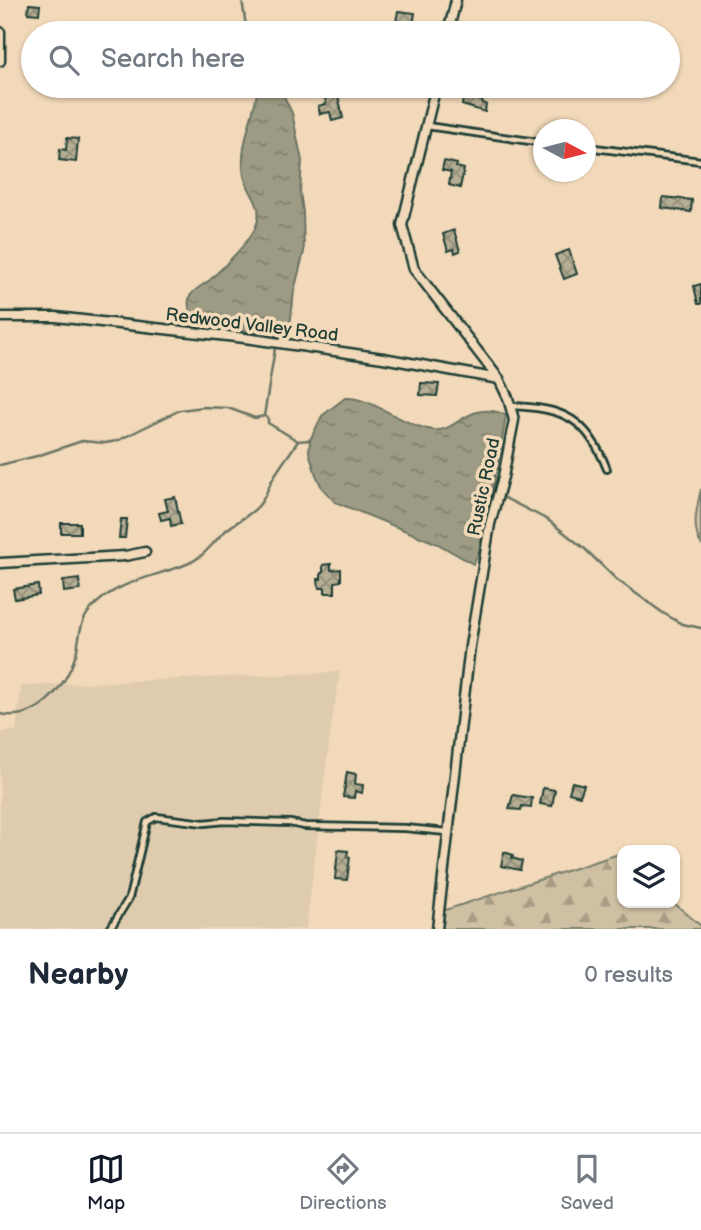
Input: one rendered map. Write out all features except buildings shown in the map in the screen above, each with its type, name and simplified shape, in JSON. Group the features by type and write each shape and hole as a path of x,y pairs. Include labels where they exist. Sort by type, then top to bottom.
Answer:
{"street":[{"path":"451,21 456,0"},
{"path":"0,32 0,61"},
{"name":"Rustic Road","path":"433,98 402,225 407,248 414,269 499,379 514,420 490,524 470,646 437,929"},
{"name":"Redwood Valley Road","path":"0,317 56,317 245,338 383,358 499,379"},
{"path":"0,563 125,556 145,552"}],"lane":[{"path":"427,125 533,140"},
{"path":"596,148 701,161"},
{"path":"510,406 538,407 562,413 585,429 599,447 607,469"},
{"path":"110,929 129,898 146,821 156,817 181,822 277,822 305,826 405,828 448,832"}],"shaded area":[{"path":"340,672 306,929 0,929 0,732 16,731 21,686"}],"green space":[{"path":"701,489 701,544 696,524"},
{"path":"617,855 617,908 680,908 701,926 701,929 437,929 439,912"}],"water":[{"path":"256,98 285,98 292,113 302,161 300,192 304,252 294,291 289,335 285,336 200,325 192,316 188,305 190,296 229,262 256,226 257,206 244,176 245,142"},
{"path":"345,398 366,402 423,428 434,430 442,430 482,411 506,415 478,555 473,564 438,544 335,502 322,488 309,452 310,440 322,416"}],"waterway":[{"path":"242,0 245,21"},
{"path":"277,336 264,416 268,418 268,423 298,441 310,440"},
{"path":"0,465 82,441 117,441 180,410 228,408 255,418 264,416"},
{"path":"0,714 27,713 58,690 76,654 82,624 91,609 124,586 187,564 202,555 227,529 260,504 275,475 298,441"},
{"path":"491,491 548,520 585,549 616,579 663,613 682,624 701,628"}]}
